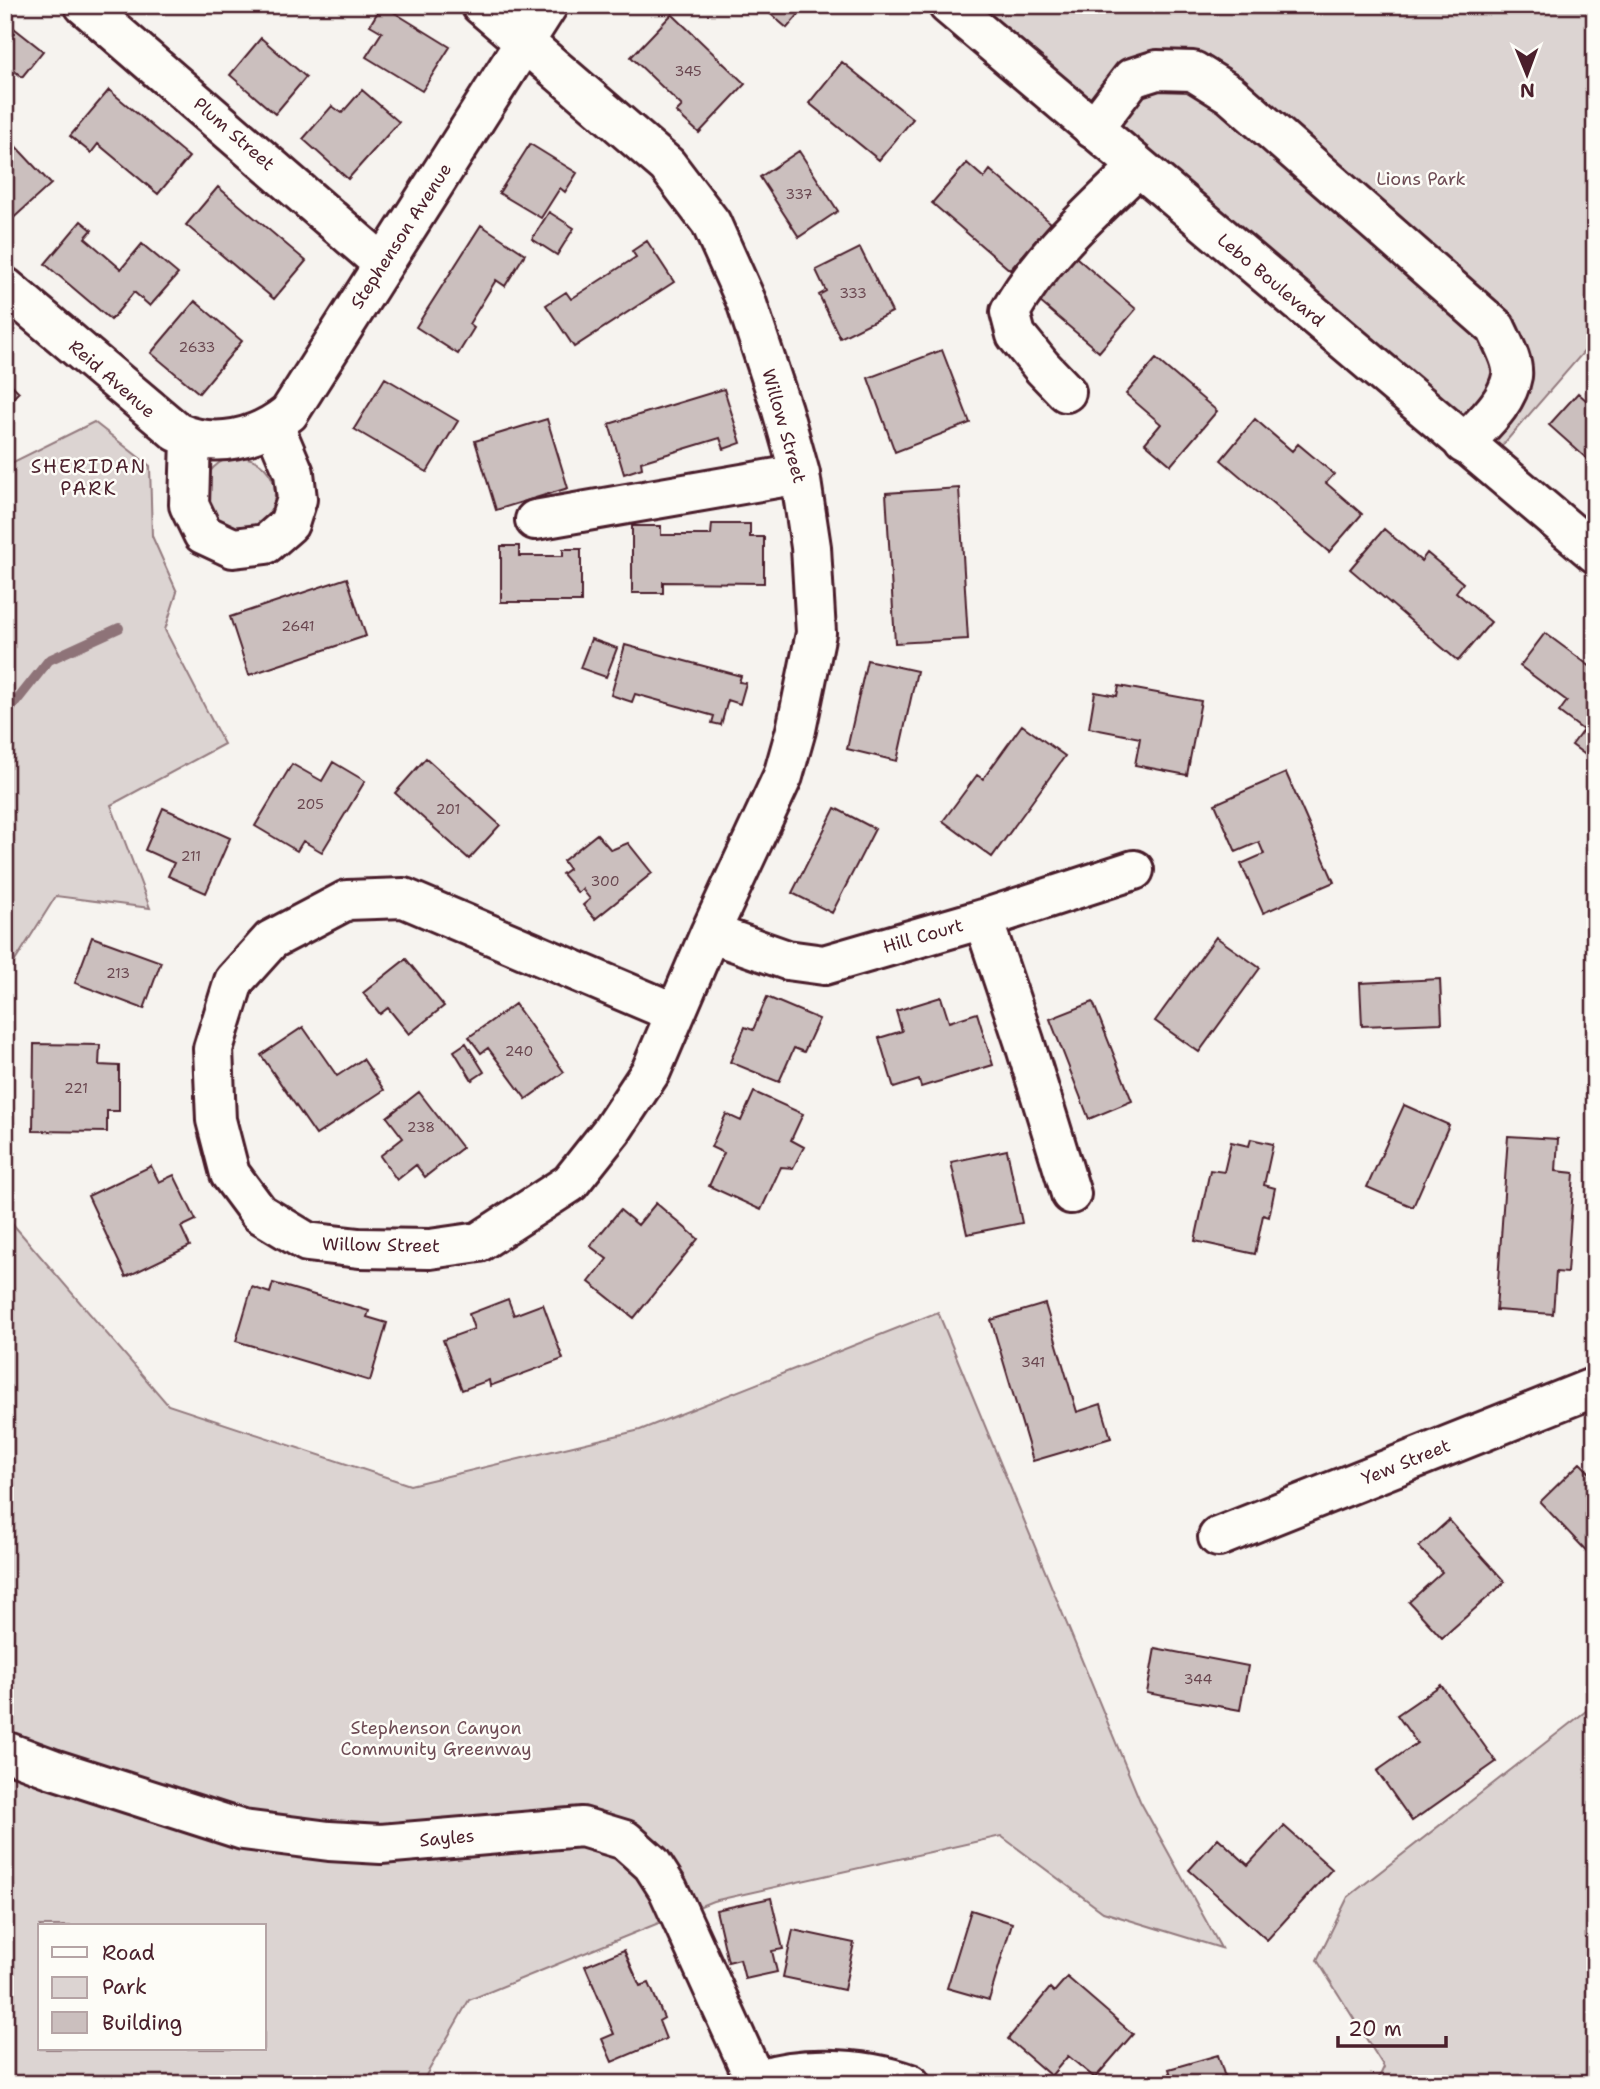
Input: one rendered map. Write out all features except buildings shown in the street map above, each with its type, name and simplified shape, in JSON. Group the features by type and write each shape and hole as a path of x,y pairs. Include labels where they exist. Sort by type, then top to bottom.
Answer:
{"street":[{"name":"Plum Street","path":"84,5 383,264"},
{"name":"Willow Street","path":"481,5 667,165 711,223 746,301 800,474 811,547 816,633 796,730 783,776 710,933 651,1071 612,1130 570,1183 479,1242 430,1249 359,1248 307,1242 259,1213 230,1174 216,1120 213,1049 234,981 271,940 347,900 404,898 675,1013"},
{"name":"Stephenson Avenue","path":"274,426 289,413 548,5"},
{"name":"Lebo Boulevard","path":"948,5 1595,553"},
{"path":"1093,129 1132,78 1157,70 1193,71 1230,94 1496,328 1507,353 1512,374 1501,403 1464,444"},
{"path":"1066,392 1016,335 1010,312 1049,256 1138,167"},
{"name":"Reid Avenue","path":"5,287 161,421 191,438 207,441 231,440 274,426"},
{"path":"191,438 189,505 203,534 233,548 266,544 289,524 297,499 294,473 274,426"},
{"path":"534,520 800,474"},
{"name":"Hill Court","path":"710,933 787,960 824,965 983,919 1135,870"},
{"path":"983,919 1071,1194"},
{"name":"Yew Street","path":"1217,1537 1595,1387"},
{"name":"Sayles","path":"5,1751 243,1830 330,1841 381,1844 582,1827 625,1840 652,1864 668,1889 751,2082"},
{"path":"751,2082 790,2071 834,2070 892,2077 910,2084"}],"green space":[{"name":"Lions Park","path":"948,5 1595,5 1595,339 1487,463"},
{"path":"94,422 150,466 152,536 177,592 165,630 224,744 111,805 150,908 56,896 5,977 5,466"},
{"path":"239,457 259,463 269,473 275,493 269,513 259,523 239,529 219,523 209,513 203,493 209,473 219,463"},
{"name":"Stephenson Canyon Community Greenway","path":"5,1215 168,1405 410,1485 640,1430 938,1312 1140,1801 1221,1948 1103,1912 1001,1836 713,1901 469,2000 421,2084 5,2084"},
{"path":"1595,1704 1595,2084 1376,2084 1384,2067 1317,1960 1348,1897"}],"waterway":[{"path":"5,722 11,708 49,660 119,628"}],"district":[{"name":"SHERIDAN PARK","path":"89,477"}]}
